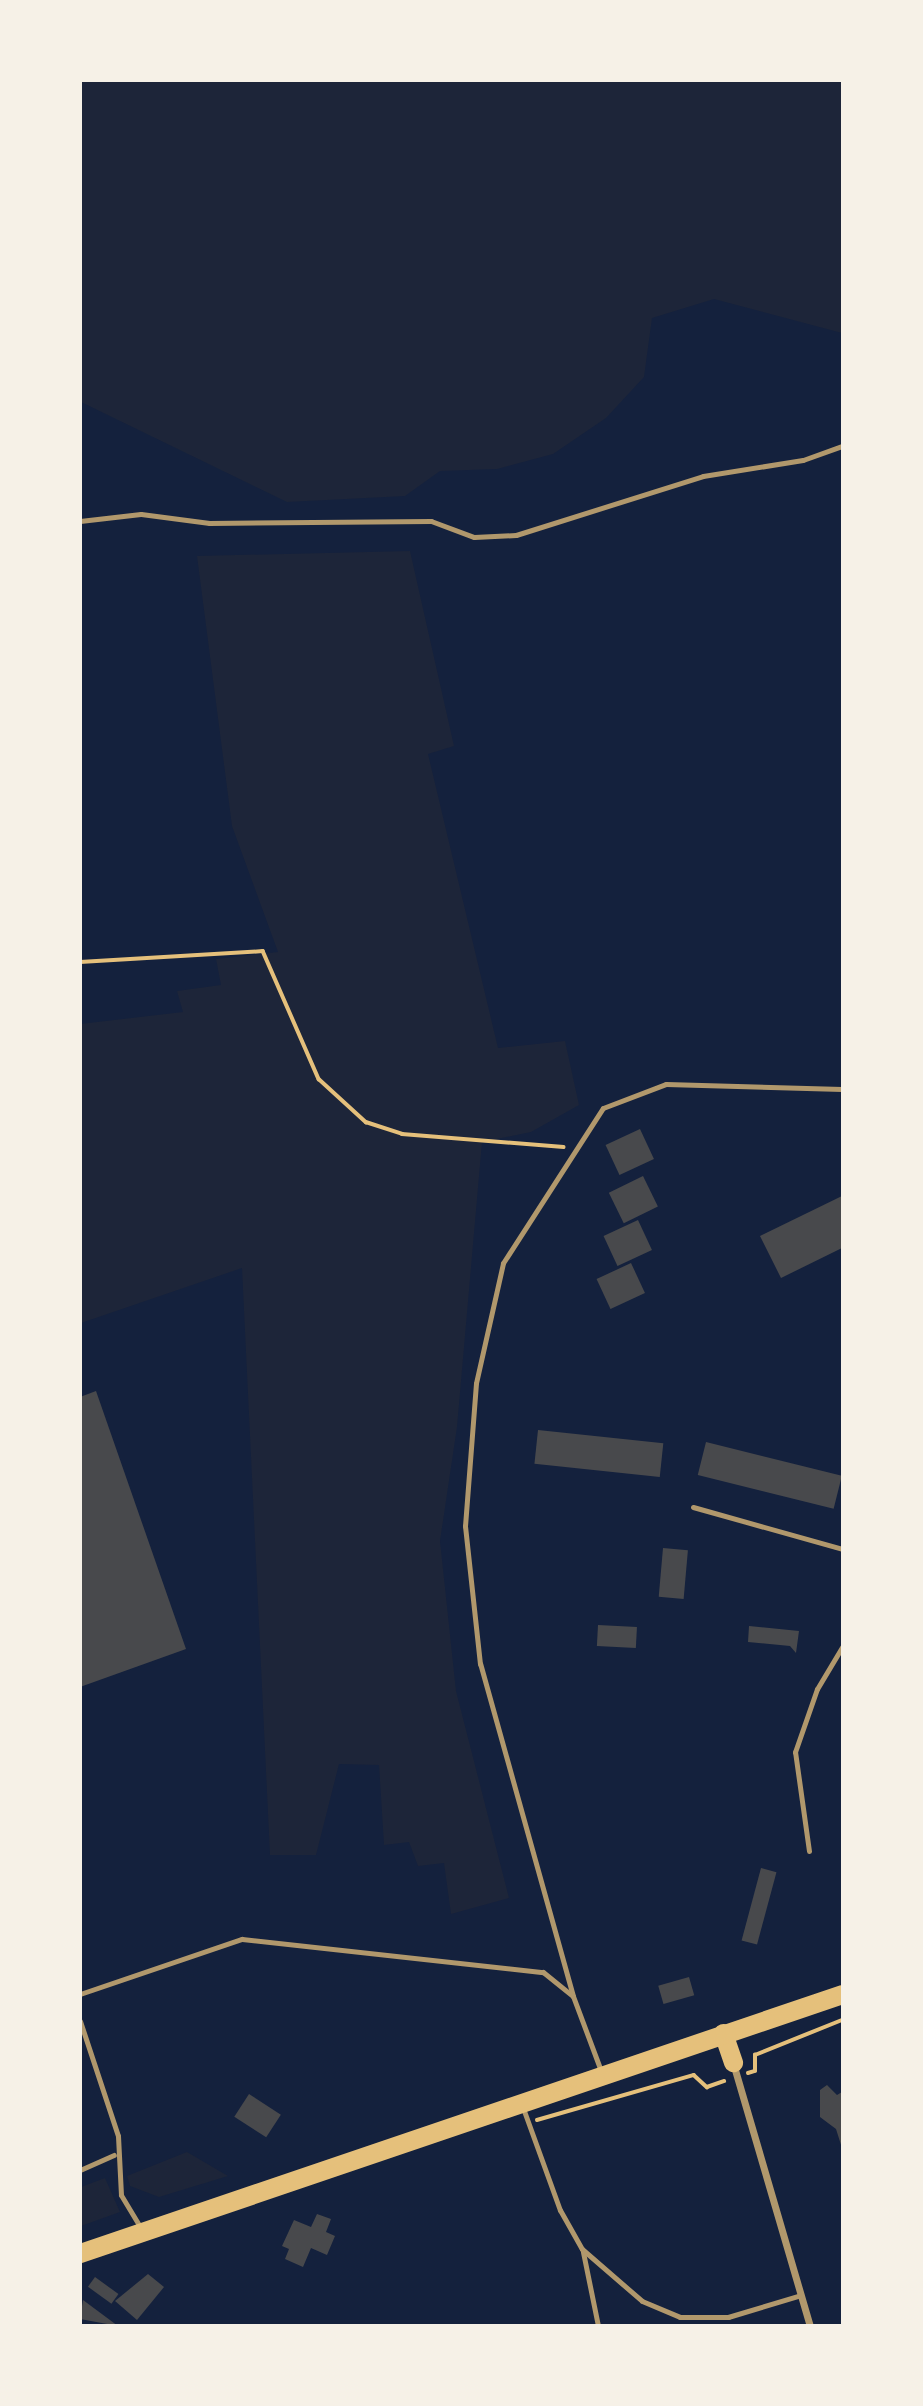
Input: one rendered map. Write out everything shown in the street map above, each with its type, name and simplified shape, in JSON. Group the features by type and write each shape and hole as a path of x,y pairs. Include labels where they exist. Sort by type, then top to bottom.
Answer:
{"highway":[{"path":"80,2253 602,2073 842,1994"},
{"path":"723,2033 735,2069"}],"street":[{"path":"735,2069 810,2326"}],"lane":[{"path":"80,521 141,514 209,523 431,521 474,537 516,535 703,476 803,460 842,446"},
{"path":"602,2073 573,1996 480,1664 465,1526 476,1383 503,1263 603,1108 666,1084 842,1089"},
{"path":"694,1507 842,1549"},
{"path":"809,1851 795,1752 817,1689 842,1647"},
{"path":"80,1994 242,1939 543,1972 573,1996"},
{"path":"80,2021 118,2136 114,2155 121,2194 144,2232"},
{"path":"521,2101 582,2249 598,2326"},
{"path":"80,2170 114,2155"},
{"path":"582,2249 642,2301 680,2318 728,2317 801,2295"}],"path":[{"path":"80,962 263,951 319,1079 366,1122 402,1134 575,1149"},
{"path":"528,2123 694,2075 707,2087 735,2069 755,2071 755,2055 842,2020"}],"shaded area":[{"path":"80,81 842,81 842,333 714,299 652,318 644,377 606,418 553,454 497,469 440,471 405,496 287,502 81,402"},
{"path":"410,551 454,746 428,754 498,1048 565,1041 579,1105 531,1132 482,1142 457,1427 440,1541 456,1691 509,1898 451,1914 444,1863 418,1866 409,1842 384,1845 379,1765 339,1764 316,1855 270,1855 242,1268 81,1323 80,1024 183,1012 177,991 221,985 216,959 278,952 232,826 197,556"},
{"path":"187,2152 228,2176 159,2197 130,2186 127,2176"},
{"path":"105,2178 120,2212 81,2226 81,2187"}],"building":[{"path":"640,1129 654,1159 620,1175 606,1145"},
{"path":"643,1176 658,1207 624,1223 609,1193"},
{"path":"842,1196 842,1248 781,1278 760,1236"},
{"path":"638,1220 652,1250 618,1266 604,1236"},
{"path":"631,1263 645,1293 611,1309 597,1279"},
{"path":"96,1391 186,1649 80,1687 80,1397"},
{"path":"538,1430 663,1443 660,1477 534,1464"},
{"path":"706,1442 842,1476 834,1509 698,1475"},
{"path":"663,1548 688,1550 684,1599 659,1597"},
{"path":"598,1625 637,1627 636,1648 597,1646"},
{"path":"749,1626 799,1631 796,1653 790,1646 748,1642"},
{"path":"761,1868 776,1872 757,1945 742,1940"},
{"path":"689,1977 694,1995 663,2004 658,1986"},
{"path":"827,2085 837,2095 842,2092 842,2148 836,2129 820,2117 820,2090"},
{"path":"249,2094 281,2115 266,2137 234,2117"},
{"path":"317,2214 331,2219 326,2232 335,2236 327,2255 311,2248 303,2267 285,2259 289,2249 282,2246 294,2220 311,2227"},
{"path":"148,2274 164,2287 137,2320 115,2301"},
{"path":"95,2277 118,2294 111,2304 88,2287"},
{"path":"83,2300 118,2326 80,2319"}]}
